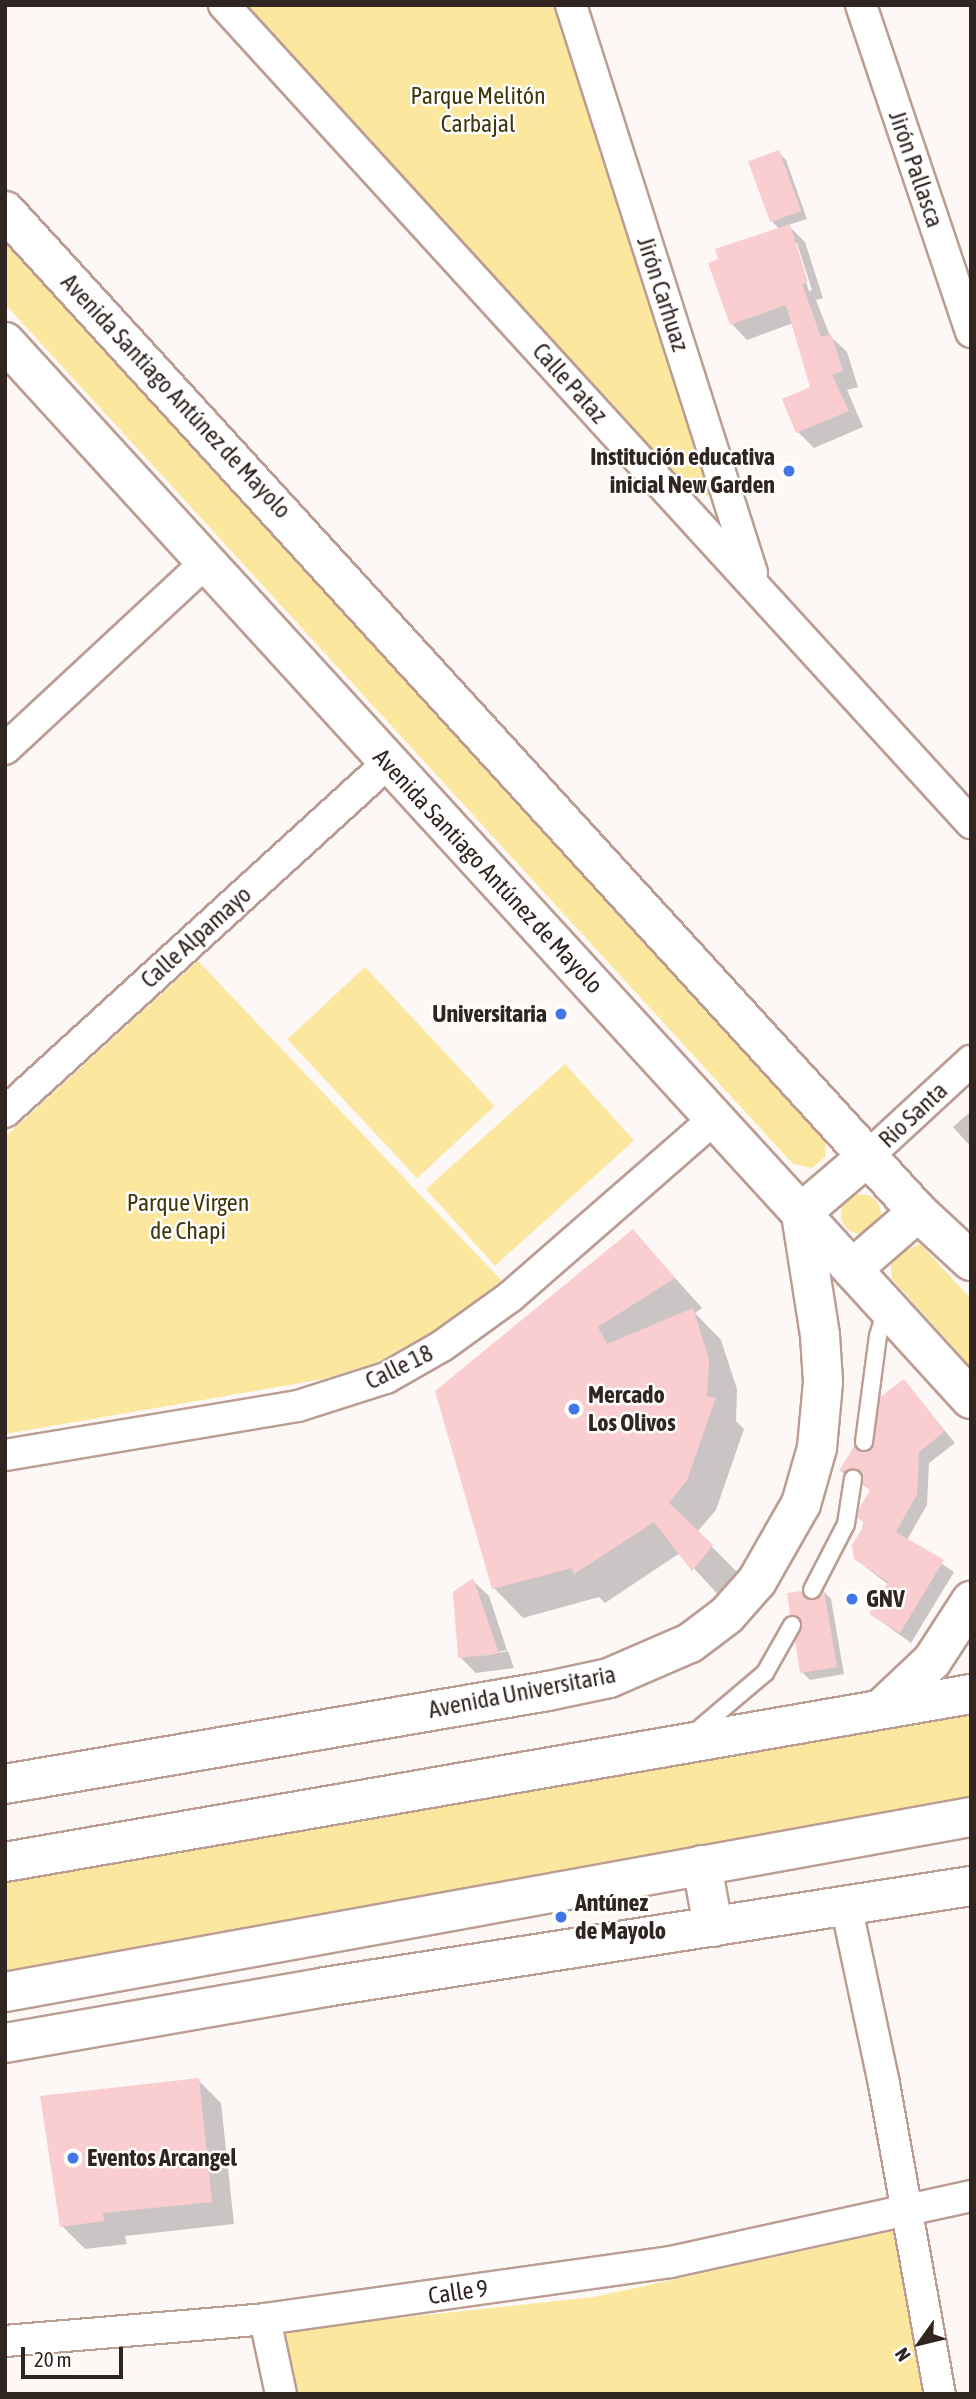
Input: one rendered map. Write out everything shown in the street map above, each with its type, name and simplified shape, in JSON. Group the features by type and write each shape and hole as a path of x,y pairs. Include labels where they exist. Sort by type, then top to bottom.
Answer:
{"main road":[{"name":"Avenida Santiago Antúnez de Mayolo","path":"5,211 869,1155 918,1212 971,1261"},
{"name":"Avenida Santiago Antúnez de Mayolo","path":"5,342 205,564 716,1117 971,1399"},
{"path":"801,1213 869,1155"},
{"path":"852,1269 918,1212"},
{"name":"Avenida Universitaria","path":"5,1784 548,1691 609,1678 690,1643 727,1615 757,1581 801,1504 817,1448 822,1382 820,1335 801,1213"},
{"path":"881,1709 932,1661 971,1601"},
{"path":"5,1862 971,1693"},
{"path":"5,1992 971,1817"},
{"path":"915,1826 971,1832"},
{"path":"702,1865 713,1927"},
{"path":"5,2043 326,1987 971,1886"}],"street":[{"name":"Calle Pataz","path":"224,5 755,583 971,823"},
{"name":"Jirón Carhuaz","path":"570,5 755,583"},
{"name":"Jirón Pallasca","path":"861,5 971,332"},
{"path":"5,749 205,564"},
{"name":"Calle Alpamayo","path":"5,1112 388,763"},
{"name":"Rio Santa","path":"869,1155 964,1068"},
{"name":"Calle 18","path":"5,1455 298,1406 386,1378 442,1346 510,1297 716,1117"},
{"path":"846,1905 884,2084 905,2213 940,2394"},
{"name":"Calle 9","path":"5,2341 265,2319 671,2262 905,2213 971,2196"},
{"path":"265,2319 281,2394"}],"lane":[{"path":"864,1442 877,1336 887,1308"},
{"path":"812,1590 846,1524 853,1479"},
{"path":"680,1744 765,1673 792,1625"}],"green space":[{"name":"Parque Melitón Carbajal","path":"237,5 555,5 714,482 708,496 688,490"},
{"path":"5,241 826,1139 825,1157 812,1168 793,1164 5,304"},
{"name":"Parque Virgen de Chapi","path":"198,961 502,1281 432,1332 375,1363 324,1379 5,1434 5,1137"},
{"path":"365,967 495,1106 417,1178 287,1039"},
{"path":"565,1064 634,1141 495,1266 426,1189"},
{"path":"861,1194 875,1200 881,1214 875,1228 861,1234 847,1228 841,1214 847,1200"},
{"path":"920,1244 971,1299 971,1367 892,1279 891,1265 900,1253"},
{"path":"971,1711 971,1802 5,1971 5,1876 765,1751"},
{"path":"894,2231 923,2394 290,2394 278,2331 594,2297"}],"building":[{"path":"779,150 801,211 770,222 748,161"},
{"path":"790,224 808,282 802,284 821,337 831,334 843,371 832,375 849,411 796,433 782,399 810,387 786,305 730,325 708,263 718,259 715,249"},
{"name":"Mercado Los Olivos","path":"633,1229 675,1278 598,1327 607,1344 693,1308 709,1359 707,1396 716,1398 687,1480 669,1503 713,1545 692,1571 654,1522 574,1574 572,1568 492,1589 435,1391"},
{"path":"904,1379 945,1431 919,1452 917,1494 896,1532 944,1560 900,1633 869,1614 888,1582 854,1559 852,1545 865,1524 858,1518 859,1509 870,1490 863,1485 859,1470 839,1471 854,1446 863,1452 873,1448 880,1397"},
{"path":"473,1578 499,1653 458,1658 453,1592"},
{"path":"824,1590 837,1667 800,1673 795,1641 802,1624 790,1615 787,1593 802,1591 813,1600"},
{"path":"199,2078 212,2202 103,2213 104,2221 60,2227 40,2096"}],"place":[{"name":"Institución educativa inicial New Garden","path":"789,471"},
{"name":"Universitaria","path":"561,1014"},
{"name":"Mercado Los Olivos","path":"574,1409"},
{"name":"GNV","path":"852,1599"},
{"name":"Antúnez de Mayolo","path":"561,1917"},
{"name":"Eventos Arcangel","path":"73,2158"}]}
